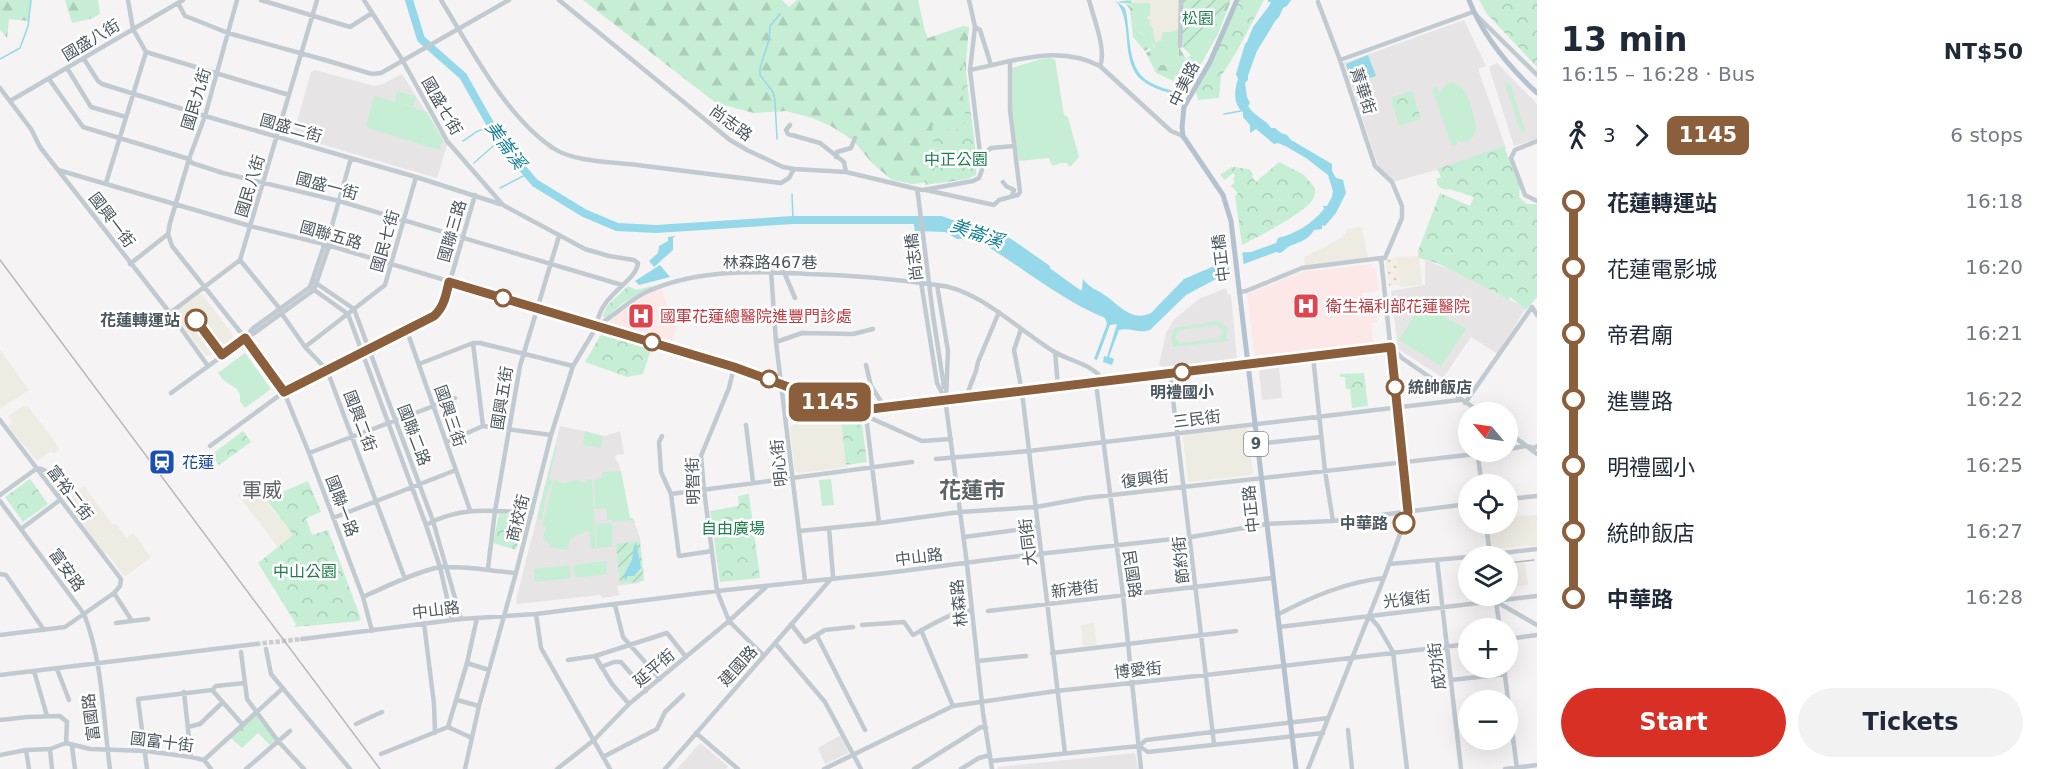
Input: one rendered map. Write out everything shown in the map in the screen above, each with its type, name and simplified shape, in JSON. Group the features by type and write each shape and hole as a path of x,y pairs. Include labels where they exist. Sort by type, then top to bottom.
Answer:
{"main road":[{"name":"中美路","path":"1183,136 1184,107 1210,62 1237,0"},
{"path":"1469,1 1473,12 1503,58 1537,93"},
{"name":"中正橋","path":"1183,136 1223,195 1231,221 1239,292"},
{"name":"中正路","path":"1239,292 1290,723"},
{"name":"9","path":"1290,723 1296,769"}],"street":[{"path":"128,0 133,29 146,52 289,95"},
{"name":"國民九街","path":"176,204 205,116 237,0"},
{"path":"261,0 350,27 372,13"},
{"name":"國民八街","path":"240,260 317,0"},
{"name":"國盛七街","path":"364,0 403,61 447,141 503,205 559,236"},
{"path":"441,0 501,95 534,133 554,149 568,155 611,162 781,183 789,178 794,169"},
{"path":"181,2 185,16 228,33 372,74 381,73 509,0"},
{"name":"尚志路","path":"559,0 730,140 772,163 794,169 846,172 994,205 999,200 1012,196"},
{"path":"920,189 973,182 979,178 982,170 970,70 975,27 969,0"},
{"path":"1089,0 1102,50 1103,61 1100,66"},
{"path":"1180,46 1181,0"},
{"name":"國盛八街","path":"10,101 181,2"},
{"name":"菁華街","path":"1318,2 1376,166 1392,182 1402,206 1402,218 1385,258 1381,258"},
{"path":"1340,60 1473,12 1537,75"},
{"path":"975,27 980,30 991,65"},
{"path":"106,183 146,52"},
{"path":"970,70 1036,55 1081,58 1100,66 1171,130 1183,136"},
{"name":"國盛二街","path":"84,59 98,81 132,94 416,177 503,205"},
{"path":"1003,182 1014,190 1012,196 1018,195 1020,192 1010,110 1010,62"},
{"path":"67,68 91,107 126,117"},
{"name":"國盛一街","path":"49,79 83,127 189,159 192,163 339,201 622,285"},
{"name":"國興一街","path":"0,88 31,129 40,147 170,313 208,366"},
{"path":"789,125 786,130 788,134 820,143 847,164 846,172"},
{"path":"836,157 837,152 851,148 855,138"},
{"path":"1537,141 1515,150 1511,158 1525,195 1537,201"},
{"path":"980,157 990,148 1014,146"},
{"path":"171,393 245,338 252,329 312,289 351,158"},
{"name":"國聯五路","path":"58,170 250,226 326,245 734,367 848,409"},
{"name":"國民七街","path":"305,346 382,288 391,265 416,177"},
{"name":"尚志橋","path":"920,189 918,195 933,315"},
{"name":"國聯三路","path":"284,392 407,331 440,311 475,195"},
{"path":"130,264 168,234 176,204"},
{"name":"國聯一路","path":"168,234 172,246 245,338 284,392 363,597 372,631"},
{"path":"559,236 596,253 636,261 638,268 622,285"},
{"name":"國興五街","path":"488,568 495,511 522,354 559,236"},
{"path":"1239,292 1302,268 1381,258 1408,512 1308,769"},
{"path":"170,313 240,260"},
{"name":"國興二街","path":"240,260 281,311 305,346 327,370 405,579"},
{"name":"林森路467巷","path":"597,326 635,297 653,289 718,274 771,271 880,277 921,282"},
{"name":"明心街","path":"771,271 776,342 805,581"},
{"path":"784,273 795,298"},
{"path":"315,282 354,309"},
{"path":"921,282 951,286 999,312 1054,352 1096,370 1105,381"},
{"name":"林森路","path":"921,282 937,383 946,399"},
{"name":"商校街","path":"465,769 479,706 551,435 573,366 597,326 597,318 605,302 622,285"},
{"name":"林森路","path":"937,285 948,351 946,399"},
{"path":"312,289 348,314"},
{"path":"1391,347 1402,358 1463,401 1535,306"},
{"path":"1535,306 1537,315"},
{"name":"國聯二路","path":"354,309 434,521 461,619"},
{"path":"966,397 999,312"},
{"name":"國聯二路","path":"348,314 426,525 440,567 452,620"},
{"name":"林森路","path":"933,315 964,537 992,769"},
{"path":"776,342 802,333 853,334 873,329"},
{"name":"大同街","path":"1021,329 1014,350 1022,392 1065,753"},
{"name":"國興三街","path":"407,331 470,510"},
{"path":"473,343 483,426"},
{"path":"419,364 473,343 573,366"},
{"path":"787,418 848,409 862,410 1022,392 1391,347"},
{"path":"1054,352 1058,386"},
{"path":"1313,356 1325,471 1333,521"},
{"path":"866,365 871,386 884,406"},
{"name":"明智街","path":"734,367 729,388 701,456 704,490 717,591 729,621 763,655"},
{"name":"節約街","path":"1170,374 1215,744"},
{"name":"民國路","path":"1094,383 1111,495 1141,769"},
{"path":"210,446 284,392"},
{"path":"309,453 455,398"},
{"name":"三民街","path":"936,459 1178,434 1397,406 1463,401"},
{"path":"862,410 866,416 879,524"},
{"path":"866,416 922,441 951,439"},
{"name":"富裕二街","path":"0,420 36,469 45,470 62,490 60,500 121,579 120,586 114,592"},
{"path":"746,425 753,482"},
{"path":"447,442 483,426 551,435"},
{"path":"662,436 659,442 660,458 662,472 671,494 679,556 712,551"},
{"path":"1256,444 1321,437"},
{"path":"1518,440 1537,454"},
{"path":"1518,447 1537,446"},
{"name":"復興街","path":"799,531 879,524 960,512 1036,507 1085,498 1458,455"},
{"path":"671,494 912,462"},
{"path":"0,495 36,469"},
{"path":"333,518 456,470"},
{"path":"1518,498 1537,496"},
{"path":"21,529 60,500"},
{"name":"富安路","path":"0,501 84,614 92,633 97,662"},
{"name":"中山路","path":"302,639 424,623 536,614 717,591 967,564 1191,537 1267,524 1333,521 1458,505"},
{"path":"0,516 7,510"},
{"path":"426,525 470,510 532,513"},
{"path":"964,537 1038,527"},
{"path":"829,528 832,578"},
{"path":"1518,552 1537,549"},
{"path":"1389,564 1458,558"},
{"name":"成功街","path":"1437,560 1461,769"},
{"path":"363,597 440,567 488,568 516,573"},
{"path":"0,574 6,575 44,630"},
{"name":"建國路","path":"664,769 832,578"},
{"name":"新港街","path":"988,611 1272,578"},
{"path":"1277,615 1337,588 1364,580 1384,578"},
{"name":"延平街","path":"557,769 594,740 629,704 729,621 766,587"},
{"path":"0,629 2,634 65,627 114,592 132,621"},
{"name":"光復街","path":"1518,597 1537,596"},
{"name":"光復街","path":"1279,627 1458,604"},
{"path":"615,605 623,637 660,678"},
{"path":"1507,606 1537,625"},
{"path":"862,625 906,622 913,635 955,614 967,610 972,611"},
{"path":"536,614 541,648 610,769"},
{"path":"1369,616 1393,652 1407,769"},
{"path":"381,754 448,727 468,663 477,618"},
{"path":"116,623 148,619"},
{"path":"424,623 434,704 435,733"},
{"path":"790,624 805,642 825,630 853,627"},
{"path":"921,630 953,706"},
{"path":"1052,654 1236,631"},
{"path":"568,660 595,656 667,633 686,657"},
{"path":"1518,638 1537,635"},
{"path":"817,636 865,730"},
{"path":"775,643 825,702 861,769"},
{"path":"0,675 256,644"},
{"name":"博愛街","path":"824,769 953,706 982,700 1004,700 1056,691 1458,645"},
{"path":"266,649 271,674 350,769"},
{"path":"241,652 247,699 278,741 303,769"},
{"path":"595,656 629,704"},
{"path":"978,661 1026,656"},
{"name":"富國路","path":"97,662 110,769"},
{"path":"601,667 621,662 646,691"},
{"path":"468,663 489,670"},
{"path":"57,669 69,700"},
{"path":"34,671 47,716"},
{"path":"1451,680 1469,678"},
{"path":"1506,678 1517,768"},
{"path":"147,769 138,699 212,690 216,686 244,683"},
{"path":"204,760 283,688"},
{"path":"212,690 243,725"},
{"path":"184,692 191,757"},
{"path":"603,757 657,729 664,712 683,695"},
{"path":"457,700 479,706"},
{"path":"188,727 201,724 223,702"},
{"path":"357,724 382,712"},
{"path":"0,720 60,716 67,722 66,743 50,749 26,750 0,755"},
{"path":"961,769 979,758 1139,746 1146,740 1328,718"},
{"path":"448,727 472,738"},
{"path":"914,769 981,727 986,728"},
{"path":"1348,729 1352,769"},
{"path":"246,769 290,731"},
{"path":"696,732 738,769"},
{"path":"1139,746 1148,752 1323,732"},
{"name":"國富十街","path":"66,743 90,749 146,751 191,757 204,760 211,769"},
{"path":"72,746 75,769"},
{"path":"50,749 52,769"},
{"path":"26,750 30,769"},
{"path":"251,765 255,769"},
{"path":"1505,769 1537,765"}],"shaded area":[{"path":"1124,0 1179,0 1178,66 1155,52 1133,9"},
{"path":"1464,20 1486,66 1478,69 1506,148 1480,158 1393,182 1380,171 1344,63"},
{"path":"1497,63 1537,104 1537,139 1514,146 1489,67"},
{"path":"315,70 374,86 402,74 447,145 437,178 293,136 311,72"},
{"path":"1362,227 1368,258 1305,266 1304,257 1342,237 1348,229"},
{"path":"1419,256 1422,285 1400,287 1397,257"},
{"path":"1425,260 1456,272 1526,308 1498,354 1471,337 1443,378 1398,349 1391,291 1425,285"},
{"name":"衛生福利部花蓮醫院","path":"1371,264 1372,268 1376,268 1379,291 1363,293 1365,312 1375,311 1377,316 1377,322 1371,323 1373,344 1260,358 1255,356 1247,294 1302,272"},
{"name":"國軍花蓮總醫院進豐門診處","path":"662,288 668,311 666,323 677,325 672,342 610,323 629,305 650,292"},
{"name":"明禮國小","path":"1226,288 1228,294 1231,295 1237,359 1166,369 1159,365 1166,333 1174,320 1199,299"},
{"name":"花蓮轉運站","path":"202,294 233,335 232,339 210,356 205,355 175,315 176,311"},
{"path":"0,350 29,390 0,409"},
{"path":"1279,367 1282,398 1262,400 1259,371"},
{"path":"24,406 29,407 60,449 54,454 51,451 37,461 8,426 12,422 8,416"},
{"path":"840,417 847,467 798,473 795,471 790,428 799,422"},
{"path":"560,426 605,436 620,431 624,454 616,455 615,458 619,464 630,518 633,518 641,541 627,545 645,571 638,574 640,583 617,586 619,595 517,604 516,600"},
{"path":"1247,428 1253,473 1251,475 1190,482 1188,480 1183,437 1185,435"},
{"path":"253,484 293,536 278,547 238,495"},
{"path":"84,486 111,523 113,525 115,523 126,538 133,533 151,557 126,576 107,553 104,555 66,500"},
{"path":"1537,515 1537,545 1491,546 1489,534 1518,534 1518,516"},
{"path":"1525,563 1528,585 1518,586 1518,564"},
{"path":"1094,623 1097,645 1083,646 1081,625"},
{"path":"841,735 849,753 825,764 818,748"},
{"path":"700,743 728,766 726,769 677,769"},
{"path":"1135,753 1138,769 998,769 997,767"}],"green space":[{"path":"0,0 31,0 29,21 9,19 7,38 0,29"},
{"path":"65,0 98,0 100,14 72,23"},
{"path":"583,0 782,0 789,7 797,0 918,0 928,38 963,26 969,27 966,62 967,177 913,184 892,180 872,163 853,140 829,125 786,111 754,113 716,103"},
{"path":"1122,0 1133,9 1136,30 1151,40 1161,65 1178,66 1179,47 1186,59 1191,55 1183,47 1222,0 1231,0 1218,34 1188,87 1176,81 1176,75 1173,81 1156,73 1146,53 1151,50 1150,48 1145,51 1133,37 1130,9"},
{"path":"1124,0 1131,0 1131,3 1150,3 1150,16 1147,16 1147,19 1150,20 1150,26 1153,28 1155,42 1161,41 1162,32 1179,29 1178,66 1161,65 1153,48 1156,46 1136,30 1133,9"},
{"name":"松園","path":"1181,0 1228,0 1219,21 1190,54 1182,43"},
{"path":"1237,0 1264,0 1221,76 1219,98 1198,100 1195,88"},
{"path":"1479,0 1537,0 1537,67 1487,14"},
{"path":"1049,58 1055,59 1064,115 1068,117 1079,157 1070,167 1067,163 1052,166 1049,158 1019,161 1011,110 1012,68"},
{"name":"中正公園","path":"963,64 977,162 976,175 968,179 925,185 921,154 935,153 932,125 944,130 959,129 966,121 960,78"},
{"path":"1449,82 1455,83 1465,92 1476,124 1474,136 1465,141 1457,141 1457,145 1452,146 1432,89 1437,87 1439,93"},
{"path":"1510,83 1525,131 1521,133 1505,84"},
{"path":"397,91 416,97 413,106 396,102 427,112 443,140 439,150 366,127 374,96 395,102"},
{"path":"1412,91 1421,119 1399,126 1391,98"},
{"path":"1504,146 1520,188 1519,197 1527,204 1537,204 1537,297 1526,310 1510,297 1508,300 1503,296 1501,298 1499,294 1437,263 1419,258 1418,251 1440,193 1470,206 1474,197 1438,186 1436,179 1441,177 1437,169"},
{"path":"1279,162 1304,175 1315,188 1313,198 1288,219 1242,245 1235,196 1238,193 1231,186 1235,182 1233,179 1235,176 1233,173 1225,180 1220,175 1232,167 1249,169 1256,182"},
{"path":"657,285 623,303 606,318 602,316 607,306 628,286 636,290"},
{"path":"1422,304 1466,329 1441,366 1399,340"},
{"path":"1218,321 1228,329 1226,337 1229,341 1173,347 1171,337 1175,328","holes":["1217,325 1223,331 1219,339 1180,343 1175,337 1179,330"]},
{"path":"602,335 651,349 643,374 627,377 585,362"},
{"path":"245,353 271,389 245,408 240,401 238,390 218,373"},
{"path":"1364,373 1368,406 1352,408 1350,389 1346,389 1345,377 1340,377 1340,374"},
{"path":"861,417 867,462 846,465 841,419"},
{"path":"243,431 251,442 219,465 211,455"},
{"path":"585,431 603,436 601,448 583,445"},
{"path":"557,446 549,479 553,480 547,493 541,521 537,517"},
{"path":"621,471 630,518 633,518 635,523 632,520 612,522 612,520 607,520 606,508 595,509 594,480 602,478 603,472"},
{"path":"30,479 48,504 23,522 5,497"},
{"path":"592,479 596,549 591,549 589,530 572,538 568,550 549,547 548,542 543,538 546,527 542,526 554,480 562,484 575,480 587,483 587,480"},
{"path":"831,479 834,505 822,506 819,480"},
{"name":"中山公園","path":"308,481 321,512 306,518 312,535 328,530 361,619 359,621 295,627 296,624 258,563 293,535 266,499"},
{"name":"自由廣場","path":"749,494 760,578 720,582 710,511 739,506 738,496"},
{"path":"499,514 525,515 516,550 493,543"},
{"path":"612,523 612,547 597,548 596,524"},
{"path":"640,541 644,581 620,584 616,544"},
{"path":"607,561 607,574 577,578 575,576 574,565"},
{"path":"570,565 570,578 535,582 534,569"},
{"path":"257,714 277,738 270,745 258,733 242,748 231,738"}],"sand":[{"path":"1397,257 1400,285 1389,286 1385,259"}],"water":[{"path":"1115,0 1125,8 1130,46 1139,73 1154,84 1184,95 1182,98 1152,87 1135,73 1128,53 1124,19"},
{"path":"1268,0 1291,0 1283,8 1279,17 1266,31 1263,31 1251,54 1248,80 1245,83 1250,103 1248,106 1271,128 1287,135 1291,140 1332,164 1332,171 1336,178 1343,180 1346,193 1336,213 1325,226 1322,225 1322,229 1314,230 1306,239 1288,247 1281,253 1276,252 1244,264 1230,275 1225,273 1186,295 1150,330 1119,330 1109,357 1114,359 1112,365 1103,362 1104,356 1107,357 1117,324 1110,325 1097,360 1094,359 1107,324 1105,318 1074,303 1000,254 972,239 957,239 945,232 915,231 913,220 954,221 981,227 1001,242 1051,269 1080,290 1082,290 1083,279 1121,308 1138,316 1151,313 1184,279 1212,267 1227,253 1251,252 1276,243 1278,238 1303,228 1324,209 1323,206 1327,206 1332,197 1333,191 1328,175 1287,147 1278,143 1274,144 1256,129 1250,133 1250,125 1243,117 1243,112 1236,100 1235,91 1238,79 1236,74 1245,44 1253,27 1269,6 1271,2"},
{"path":"1368,55 1376,76 1352,84 1346,64"},
{"path":"676,236 673,238 673,250 654,267 649,261 658,253 659,246 668,241 668,237"},
{"path":"660,265 670,277 639,285 635,281"},
{"path":"636,542 641,568 634,576 628,576 625,581 625,574 632,560"}],"pier":[{"path":"1242,249 1244,268 1230,278 1227,250"}],"waterway":[{"path":"0,59 20,48 28,26 31,0"},
{"name":"美崙溪","path":"409,0 421,39 463,76 501,143 535,183 584,213 617,227 656,229 793,220 941,220 952,224"},
{"path":"1120,2 1131,2"},
{"path":"777,139 773,92 760,75 760,68 769,40 770,26 780,14"},
{"name":"美崙溪","path":"1244,75 1253,50 1270,22"},
{"path":"1224,114 1241,111"},
{"path":"463,141 480,130 498,138"},
{"path":"474,163 500,140"},
{"path":"500,188 527,174"},
{"path":"792,194 793,220"},
{"name":"美崙溪","path":"986,235 1007,241 1046,268"}],"tunnel":[{"path":"256,644 302,639"}],"railway":[{"path":"0,260 380,769"},
{"path":"1518,562 1534,560"}],"bus line":[{"name":"1145","path":"196,320 222,355 245,338 284,392 434,316 440,311 444,302 449,282 680,350 782,383 848,409 862,410 1391,347 1408,512 1404,523"}],"place":[{"name":"衛生福利部花蓮醫院","path":"1306,306"},
{"name":"國軍花蓮總醫院進豐門診處","path":"641,316"},
{"name":"花蓮轉運站","path":"196,320"},
{"name":"明禮國小","path":"1182,372"},
{"name":"統帥飯店","path":"1395,387"},
{"name":"花蓮","path":"162,462"},
{"name":"中華路","path":"1404,523"}],"district":[{"name":"軍威","path":"262,490"},
{"name":"花蓮市","path":"972,490"}]}
